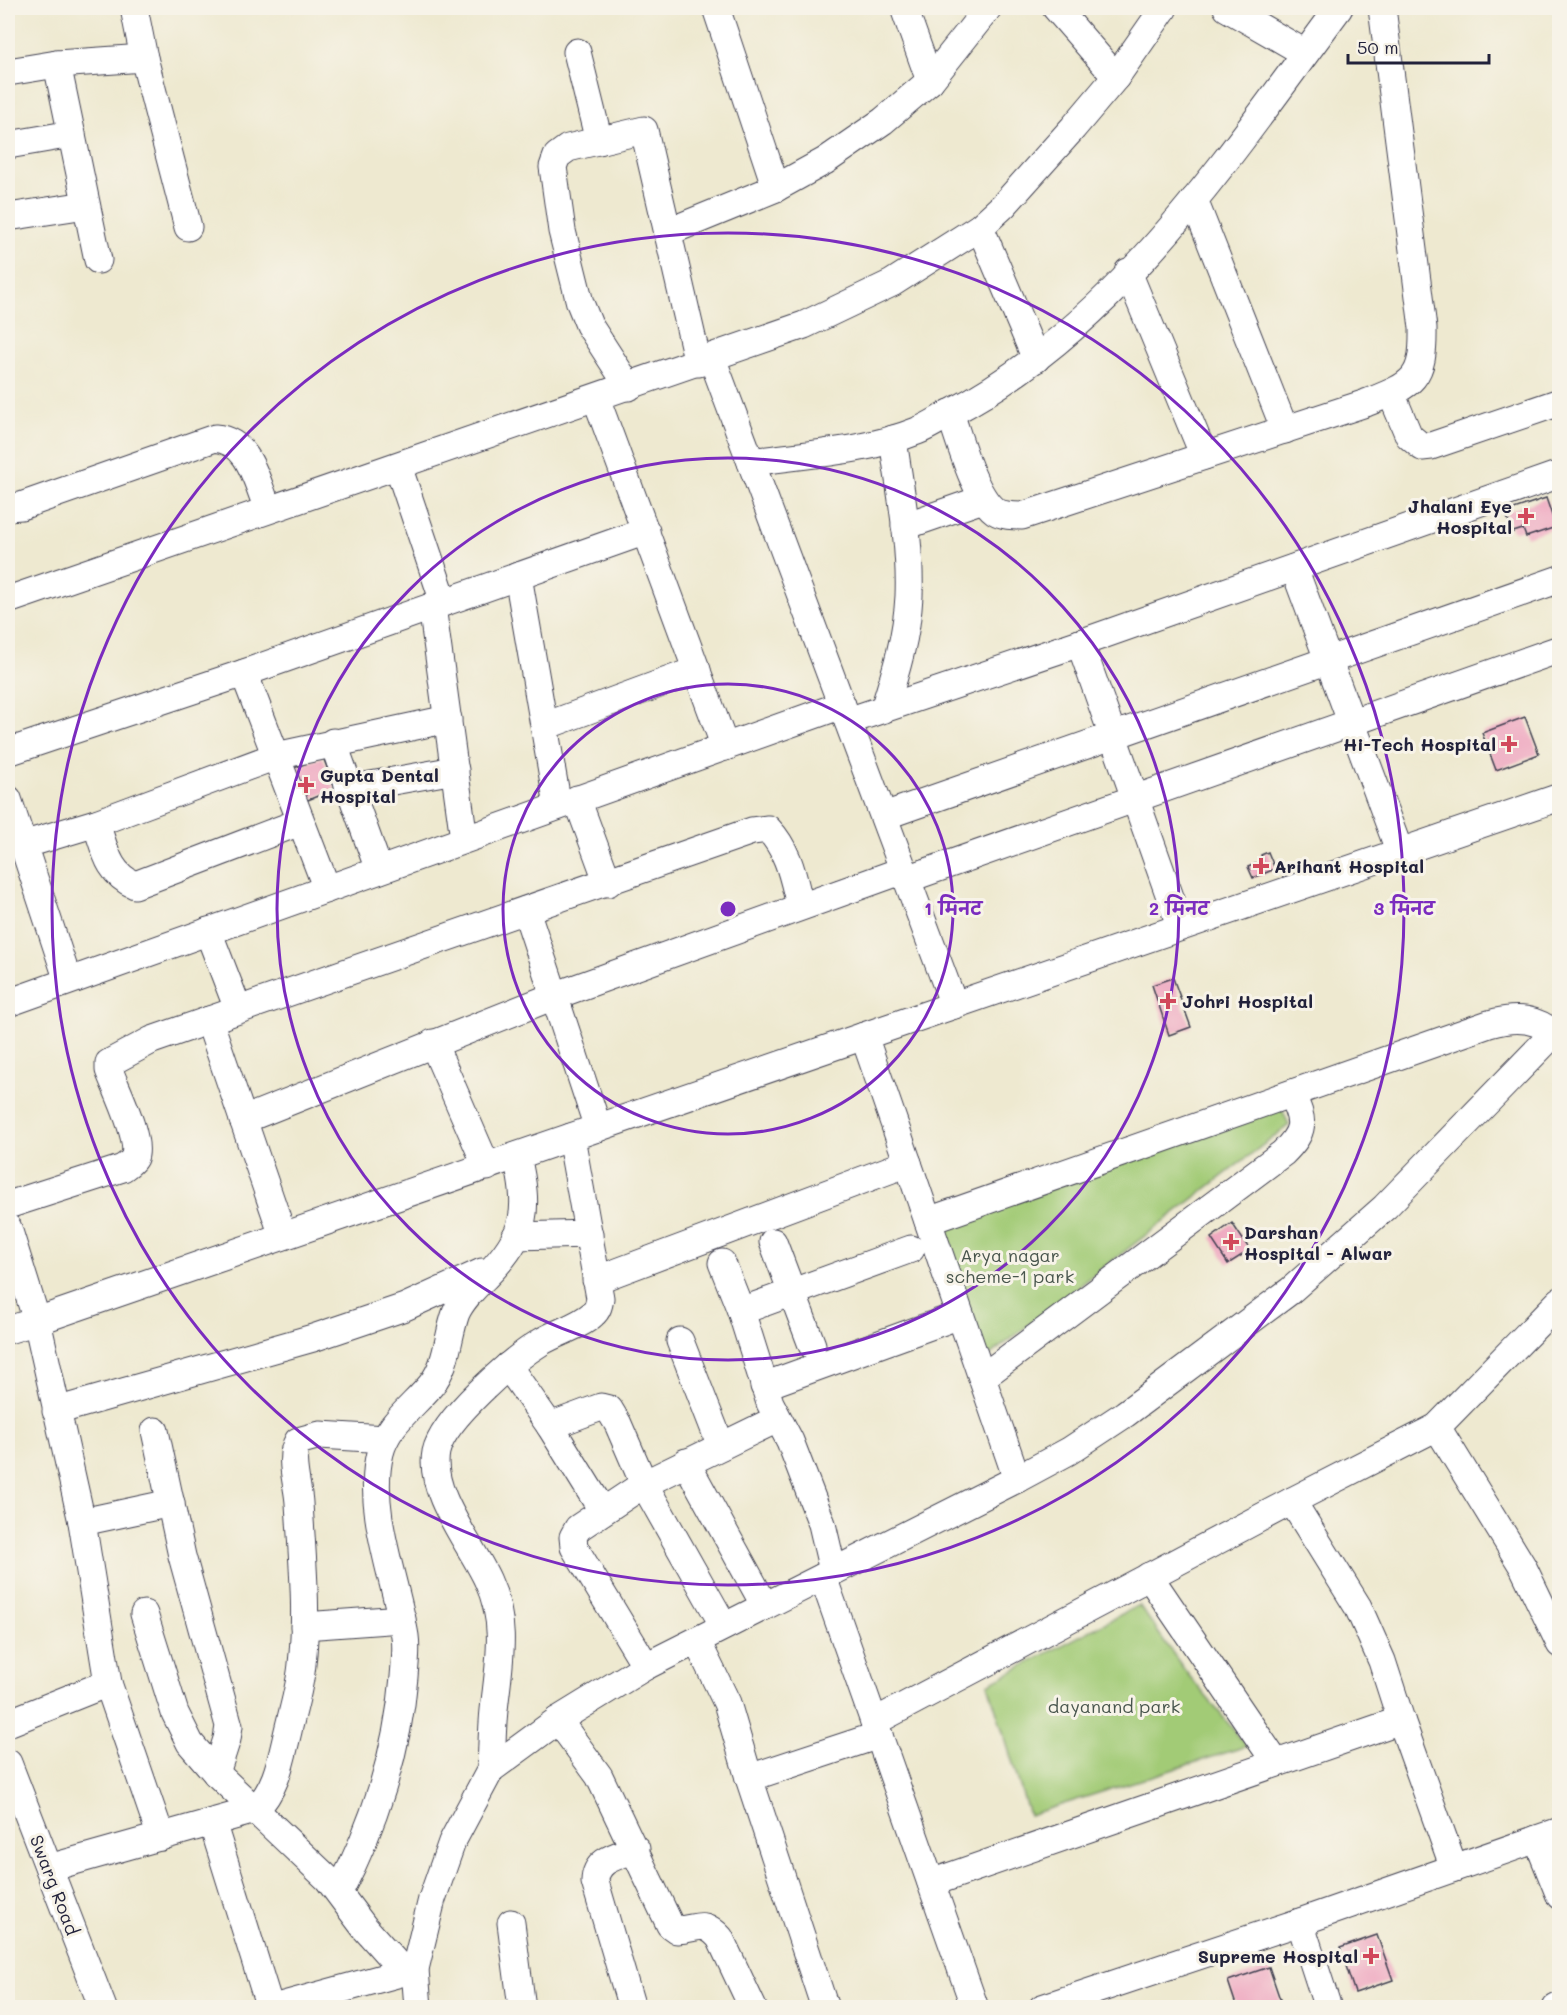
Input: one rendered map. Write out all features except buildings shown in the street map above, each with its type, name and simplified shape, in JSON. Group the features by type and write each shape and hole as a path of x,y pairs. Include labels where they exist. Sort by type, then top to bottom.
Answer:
{"street":[{"path":"134,8 144,58 188,227"},
{"path":"716,8 776,188"},
{"path":"904,8 930,81"},
{"path":"668,232 776,188 825,161 883,121 930,81 988,8"},
{"path":"1056,8 1116,77"},
{"path":"8,600 804,325 892,284 980,227 1026,180 1116,77 1164,8"},
{"path":"1227,8 1305,53"},
{"path":"751,462 893,439 918,431 984,394 1036,359 1076,327 1194,200 1339,8"},
{"path":"950,413 983,499 995,511 1007,516 1022,516 1285,430 1391,393 1411,381 1420,370 1424,356 1423,328 1382,8"},
{"path":"577,52 599,141"},
{"path":"8,72 57,64 144,58"},
{"path":"57,64 98,260"},
{"path":"629,387 589,325 580,303 564,240 553,167 557,156 568,148 644,130 668,232 705,360 751,462 954,1005"},
{"path":"8,145 72,134"},
{"path":"1194,200 1285,430"},
{"path":"8,217 86,205"},
{"path":"980,227 1036,359"},
{"path":"1128,272 1204,456"},
{"path":"1391,393 1409,436 1422,447 1431,446 1560,402"},
{"path":"596,398 725,747"},
{"path":"8,507 21,506 215,438 229,439 241,448 268,509"},
{"path":"884,709 897,666 906,624 909,595 905,526 893,439"},
{"path":"398,466 438,604 448,718 464,839"},
{"path":"8,1003 725,747 845,713 884,709 1080,643 1560,474"},
{"path":"905,526 983,499"},
{"path":"8,752 244,673 646,531"},
{"path":"1294,568 1399,850"},
{"path":"518,576 544,726 568,802 608,883"},
{"path":"884,816 1114,738 1560,579"},
{"path":"1080,643 1180,925"},
{"path":"243,1120 433,1042 800,905 906,874 1136,799 1560,648"},
{"path":"544,726 697,670"},
{"path":"244,673 327,889"},
{"path":"23,845 96,824 276,756 448,718"},
{"path":"333,742 348,789 380,870"},
{"path":"348,789 455,770"},
{"path":"8,1330 487,1167 1180,925 1560,797"},
{"path":"8,799 68,981"},
{"path":"96,824 113,870 123,880 135,885 300,822"},
{"path":"8,1205 123,1168 134,1159 133,1132 109,1070 109,1063 152,1040 752,831 768,830 786,854 800,905"},
{"path":"526,910 598,1128"},
{"path":"208,931 238,1010"},
{"path":"491,1769 558,1720 646,1666 1017,1479 1069,1451 1125,1414 1290,1291 1385,1207 1558,1033 1535,1021 1510,1018 928,1221"},
{"path":"209,1020 283,1236"},
{"path":"864,1036 1017,1479"},
{"path":"433,1042 487,1167"},
{"path":"983,1377 1283,1154 1296,1140 1302,1125 1299,1110 1291,1094"},
{"path":"409,1971 446,1859 491,1769 492,1727 503,1639 501,1622 487,1579 442,1494 435,1466 440,1440 451,1424 508,1366 543,1341 593,1314 599,1306 600,1298 571,1137"},
{"path":"339,1892 369,1827 392,1749 404,1670 406,1638 379,1501 377,1468 385,1438 439,1374 456,1314 463,1300 496,1265 516,1236 526,1209 517,1156"},
{"path":"596,1280 908,1164"},
{"path":"8,1228 12,1253 37,1321 82,1522 108,1683 161,1837"},
{"path":"516,1236 589,1234"},
{"path":"773,1242 812,1345"},
{"path":"741,1311 911,1249"},
{"path":"722,1263 741,1311 764,1386 777,1419 790,1441 822,1524 828,1574 876,1728 975,2007"},
{"path":"56,1411 283,1347 393,1312 496,1265"},
{"path":"749,1778 876,1728 1149,1576 1437,1427 1558,1306"},
{"path":"764,1386 960,1315"},
{"path":"680,1341 721,1446"},
{"path":"508,1366 550,1426 602,1510"},
{"path":"550,1426 601,1407 609,1409 618,1424 644,1484 724,1626"},
{"path":"646,1666 574,1547 573,1537 578,1528 602,1510 644,1484 777,1419"},
{"path":"1437,1427 1524,1567 1560,1644"},
{"path":"154,1431 182,1556 229,1726 216,1773"},
{"path":"48,1868 255,1810 266,1800 274,1785 283,1754 300,1680 304,1626 299,1500 293,1450 298,1441 320,1435 385,1438"},
{"path":"686,1462 765,1606"},
{"path":"1292,1500 1358,1607 1382,1661 1454,1868"},
{"path":"82,1522 171,1503"},
{"path":"1149,1576 1276,1763"},
{"path":"144,1614 182,1728 190,1743 216,1773 339,1892 364,1927 409,1971 418,2007"},
{"path":"304,1626 402,1619"},
{"path":"697,1641 727,1703 749,1778 825,2007"},
{"path":"8,1723 108,1683"},
{"path":"558,1720 599,1776 636,1849 670,1925 677,1930 705,1925 711,1928 720,1938 753,2007"},
{"path":"931,1883 1401,1720"},
{"name":"Swarg Road","path":"9,1770 103,2007"},
{"path":"212,1822 272,2007 409,1971"},
{"path":"1042,2007 1300,1922 1548,1835 1560,1896"},
{"path":"632,2007 595,1882 595,1873 601,1864 636,1849"},
{"path":"1300,1922 1328,2007"},
{"path":"511,1923 522,2007"}],"green space":[{"name":"Arya nagar scheme-1 park","path":"1281,1107 1289,1125 982,1361 943,1226"},
{"name":"dayanand park","path":"1139,1605 1186,1672 1247,1746 1029,1815 988,1684"}],"place":[{"name":"Jhalani Eye Hospital","path":"1526,516"},
{"name":"Hi-Tech Hospital","path":"1509,744"},
{"name":"Gupta Dental Hospital","path":"306,785"},
{"name":"Arihant Hospital","path":"1261,866"},
{"name":"Johri Hospital","path":"1168,1001"},
{"name":"Darshan Hospital - Alwar","path":"1231,1242"},
{"name":"Supreme Hospital","path":"1371,1956"}]}
